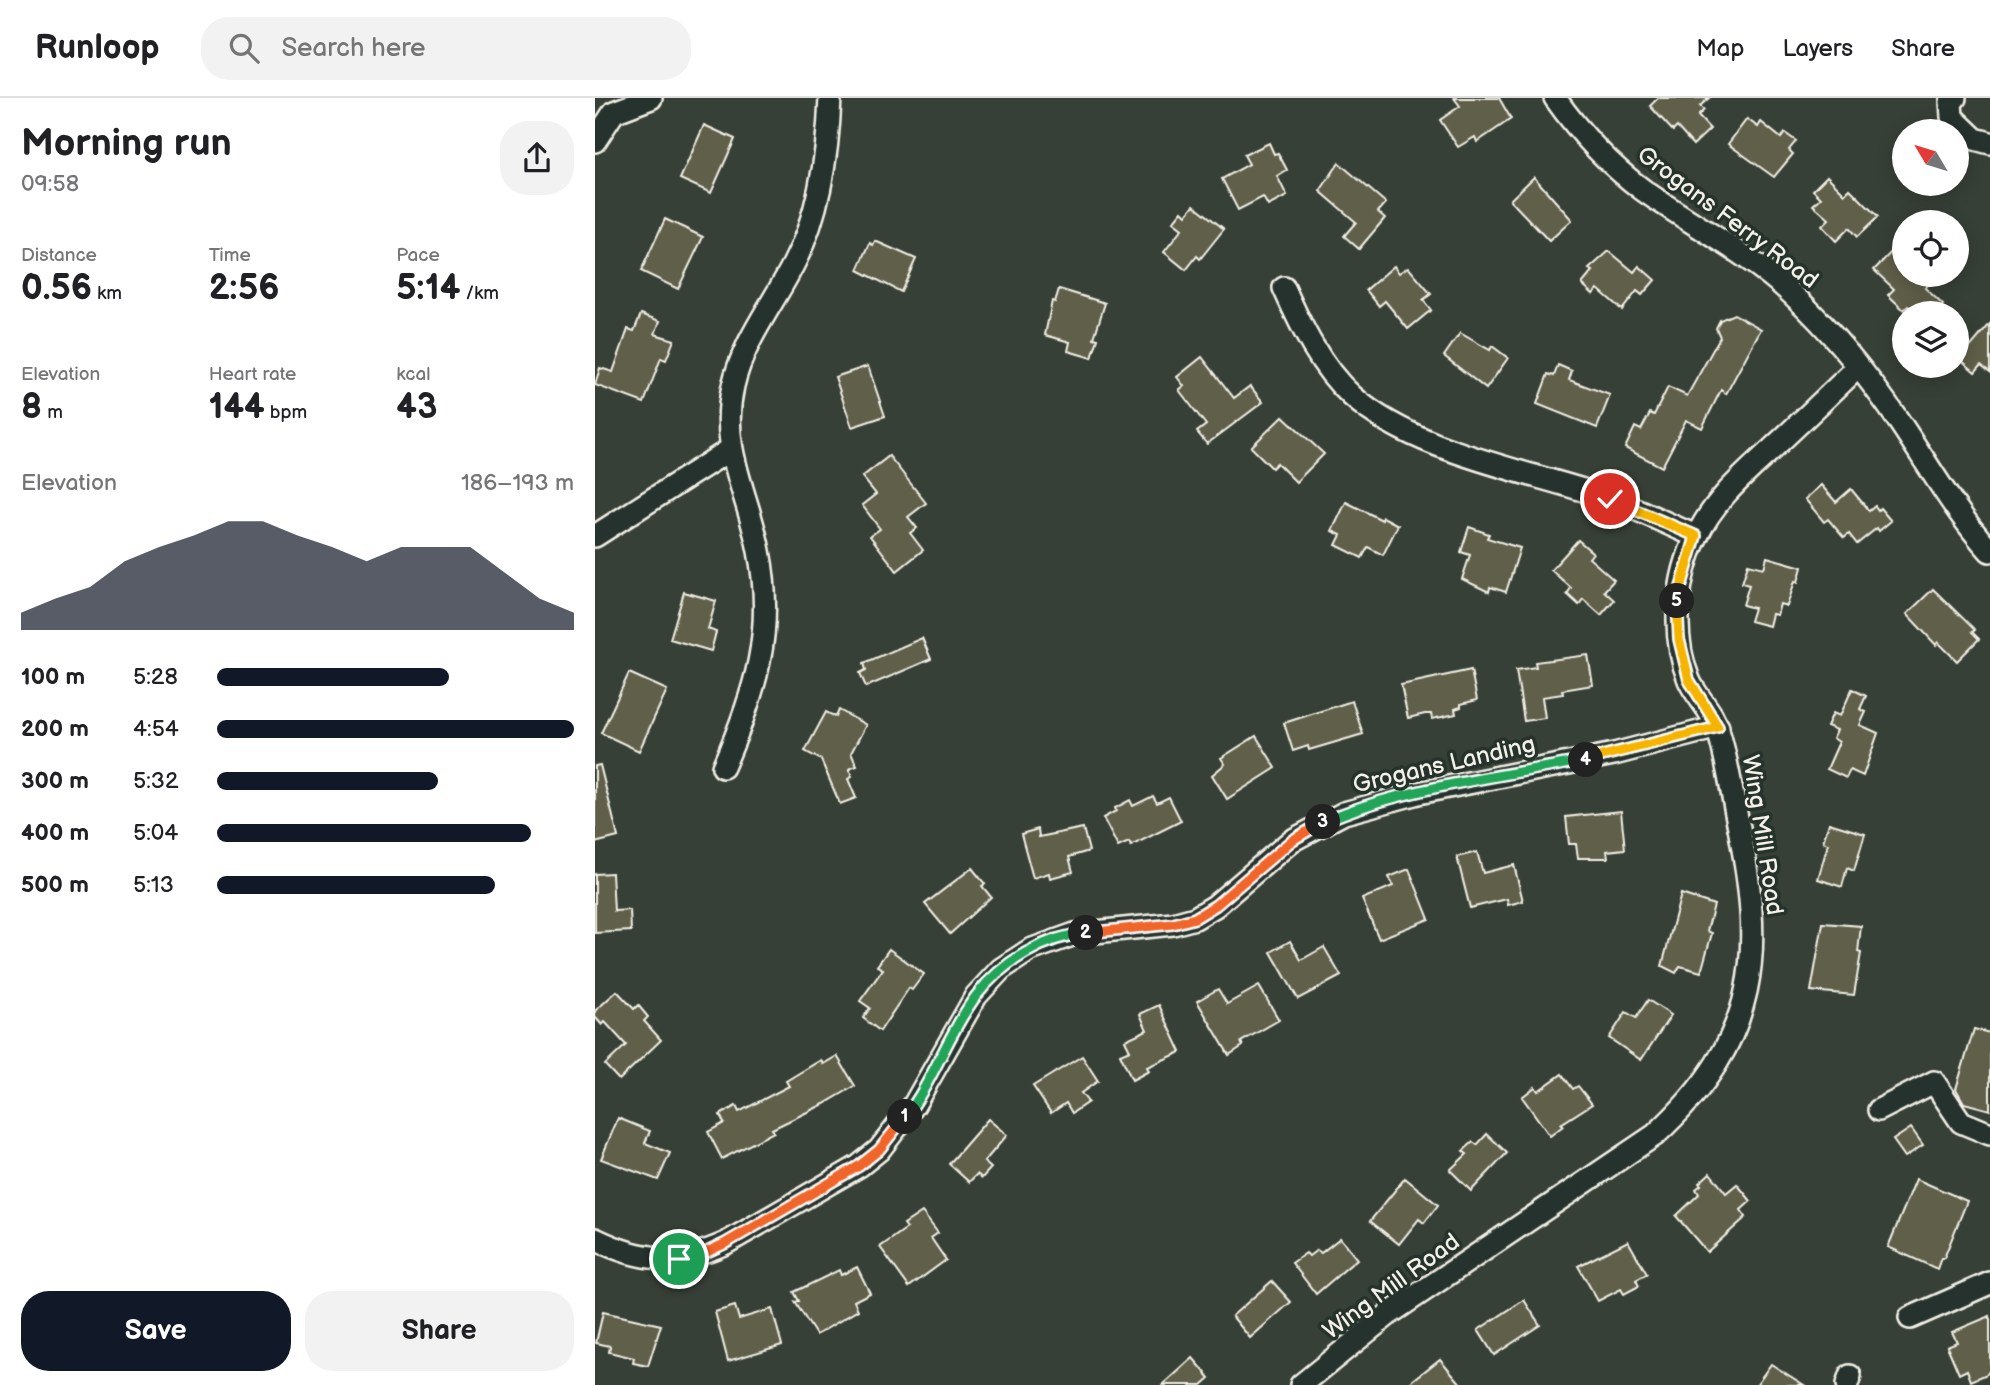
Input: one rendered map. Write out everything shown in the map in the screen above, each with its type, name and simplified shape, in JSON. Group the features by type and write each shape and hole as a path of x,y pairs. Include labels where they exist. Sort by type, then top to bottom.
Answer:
{"street":[{"path":"595,141 614,112 651,98"},
{"path":"723,767 747,713 758,673 764,631 764,589 759,552 730,449 729,417 733,385 749,340 796,259 818,198 829,133 831,98"},
{"name":"Grogans Ferry Road","path":"1555,98 1602,155 1642,189 1790,292 1818,319 1896,417 1969,528 1990,551"},
{"path":"1953,100 1952,117 1975,139 1990,143"},
{"path":"1284,288 1302,327 1325,363 1350,394 1377,415 1449,449 1610,499 1696,536"},
{"name":"Wing Mill Road","path":"1301,1385 1389,1314 1628,1155 1686,1106 1710,1076 1731,1039 1745,998 1752,960 1752,914 1743,847 1718,727 1689,680 1679,639 1677,599 1696,536 1726,492 1857,368"},
{"path":"595,536 730,449"},
{"name":"Grogans Landing","path":"595,1240 617,1250 647,1258 679,1259 705,1253 859,1166 879,1150 914,1105 976,996 1002,969 1030,950 1076,934 1173,924 1195,918 1216,905 1291,841 1324,822 1352,811 1418,793 1614,754 1718,727"},
{"path":"1879,1110 1934,1082 1961,1122 1990,1134"},
{"path":"1910,1318 1990,1283"}],"building":[{"path":"1454,98 1499,98 1511,119 1477,142 1475,137 1458,147 1440,120 1460,106"},
{"path":"1658,98 1709,98 1700,106 1704,110 1698,116 1710,129 1693,145 1677,127 1673,131 1650,106"},
{"path":"1747,119 1758,127 1761,122 1781,138 1785,133 1796,141 1789,150 1793,154 1774,177 1728,144"},
{"path":"704,125 735,139 711,193 680,179"},
{"path":"1269,143 1287,170 1277,176 1287,196 1268,206 1263,197 1238,210 1222,179 1249,164 1244,155"},
{"path":"1339,163 1386,203 1378,212 1385,218 1359,249 1344,236 1356,222 1320,191"},
{"path":"1827,176 1845,194 1850,189 1878,217 1857,237 1849,228 1836,241 1822,226 1829,219 1813,205 1821,198 1813,190"},
{"path":"1534,177 1572,220 1549,241 1510,200"},
{"path":"1194,205 1224,229 1200,259 1197,256 1186,270 1164,252 1182,229 1173,222 1182,211 1186,215"},
{"path":"665,219 703,237 678,289 641,271"},
{"path":"875,241 916,259 901,292 858,270 870,243 873,245"},
{"path":"1609,251 1634,272 1639,266 1655,280 1642,295 1637,291 1622,310 1598,289 1593,294 1582,284 1593,271 1589,269"},
{"path":"1892,251 1892,287 1926,287 1939,301 1894,301 1888,295 1894,289 1874,270"},
{"path":"1394,266 1399,273 1408,267 1431,294 1423,300 1431,310 1408,329 1385,301 1379,306 1366,290"},
{"path":"1059,289 1105,303 1094,338 1098,339 1092,358 1068,351 1070,342 1045,335 1052,301 1055,302"},
{"path":"641,314 660,321 655,334 674,340 666,360 661,358 644,403 595,385 600,368 613,372 628,329 634,331"},
{"path":"1734,314 1761,329 1726,394 1721,390 1702,428 1686,420 1662,467 1625,448 1635,427 1641,430 1650,413 1654,415 1668,387 1687,396 1720,337 1716,328 1720,320"},
{"path":"1990,324 1990,372 1981,365 1975,372 1969,367 1969,348"},
{"path":"1460,333 1490,350 1492,346 1508,358 1486,389 1444,356"},
{"path":"1202,357 1234,398 1250,386 1263,402 1207,444 1197,432 1206,425 1179,390 1184,386 1177,377"},
{"path":"1558,365 1572,371 1569,380 1610,395 1597,428 1537,404 1548,374 1554,376"},
{"path":"868,366 885,416 852,427 835,377"},
{"path":"1283,416 1324,454 1296,482 1277,463 1272,468 1251,447"},
{"path":"889,456 926,503 908,517 917,528 910,533 923,550 897,571 870,536 880,529 862,505 876,494 862,477"},
{"path":"1821,485 1836,502 1851,489 1869,511 1875,506 1878,510 1880,508 1891,521 1857,544 1849,534 1844,538 1828,519 1824,522 1805,499"},
{"path":"1346,502 1398,525 1383,555 1368,547 1362,558 1336,545 1341,535 1332,531"},
{"path":"1469,527 1489,534 1487,538 1520,548 1506,592 1490,587 1489,592 1462,579 1470,555 1461,552"},
{"path":"1578,540 1593,553 1589,558 1614,580 1604,591 1614,600 1601,615 1583,599 1579,605 1567,594 1571,588 1551,570"},
{"path":"1767,557 1802,567 1787,606 1780,604 1777,615 1772,614 1769,626 1750,621 1754,608 1743,605 1749,585 1742,583 1748,564 1764,568"},
{"path":"1933,589 1975,630 1972,632 1979,639 1957,661 1938,642 1936,645 1907,614"},
{"path":"684,592 716,601 708,629 716,632 711,651 670,639"},
{"path":"922,638 931,659 866,687 860,673 866,670 864,663"},
{"path":"1588,655 1593,685 1562,690 1563,694 1542,697 1545,718 1524,721 1516,670 1536,667 1535,662"},
{"path":"1471,670 1477,700 1461,704 1461,707 1455,709 1456,714 1432,719 1431,714 1408,718 1401,685"},
{"path":"629,673 667,690 639,751 601,733"},
{"path":"1852,689 1866,696 1860,709 1866,712 1860,725 1878,733 1863,776 1850,770 1846,778 1827,769 1839,742 1833,738 1837,730 1827,726 1833,713 1840,716"},
{"path":"1352,701 1363,734 1309,750 1308,746 1293,751 1284,723"},
{"path":"839,710 866,725 851,753 857,766 849,769 852,777 848,779 856,798 840,804 821,760 805,751 826,712 836,717"},
{"path":"1256,736 1276,768 1227,799 1212,775 1225,764 1221,758"},
{"path":"600,765 618,837 595,843 595,766"},
{"path":"1153,796 1157,803 1169,797 1181,821 1131,846 1129,842 1118,847 1103,818 1130,800 1133,806"},
{"path":"1621,811 1625,849 1607,851 1608,858 1578,858 1576,844 1569,844 1566,817"},
{"path":"1829,823 1865,834 1854,871 1847,868 1842,887 1818,879 1828,844 1823,842"},
{"path":"1083,828 1089,851 1069,857 1073,872 1050,878 1049,873 1033,878 1021,834 1038,829 1039,837"},
{"path":"1477,852 1483,873 1514,865 1523,901 1508,905 1507,899 1470,908 1457,857"},
{"path":"972,868 985,884 982,886 991,897 950,934 925,904"},
{"path":"1409,869 1429,919 1379,939 1362,899 1393,886 1389,877"},
{"path":"612,873 614,911 630,910 631,931 595,933 595,874"},
{"path":"1681,894 1714,905 1707,931 1712,933 1701,972 1680,966 1676,973 1662,966"},
{"path":"1823,923 1861,926 1858,952 1861,953 1854,995 1811,991"},
{"path":"1290,941 1301,960 1324,947 1341,976 1298,999 1271,952"},
{"path":"889,949 924,974 912,990 909,988 880,1031 863,1018 870,1008 860,1001 883,969 877,966"},
{"path":"1259,986 1279,1020 1241,1042 1243,1046 1229,1055 1197,1001 1218,989 1227,1004"},
{"path":"617,991 634,1009 638,1005 648,1017 644,1021 661,1040 619,1080 605,1065 626,1045 605,1022 602,1025 595,1017 595,1011"},
{"path":"1648,1000 1671,1015 1641,1060 1609,1038 1626,1012 1636,1018"},
{"path":"1159,1005 1181,1052 1147,1067 1149,1071 1132,1080 1120,1054 1130,1050 1125,1040 1147,1030 1140,1014"},
{"path":"1974,1029 1990,1033 1990,1110 1964,1103 1956,1089"},
{"path":"837,1056 855,1086 772,1129 774,1132 722,1159 708,1132 724,1123 720,1115 736,1106 739,1112 789,1086 786,1081 821,1060 823,1064"},
{"path":"1082,1056 1098,1081 1081,1093 1088,1102 1072,1113 1066,1103 1051,1113 1033,1086"},
{"path":"1562,1074 1573,1089 1578,1086 1592,1104 1561,1124 1563,1126 1550,1136 1522,1097 1535,1087 1538,1091"},
{"path":"618,1118 650,1131 645,1143 670,1153 658,1180 601,1159"},
{"path":"988,1119 1007,1135 984,1162 991,1168 982,1178 977,1174 969,1182 949,1164"},
{"path":"1911,1128 1923,1145 1905,1157 1893,1140"},
{"path":"1487,1134 1507,1153 1471,1191 1450,1170 1467,1154 1463,1151 1473,1142 1477,1145"},
{"path":"1710,1173 1726,1193 1737,1184 1751,1201 1741,1210 1746,1217 1707,1252 1676,1216 1699,1194 1696,1189 1701,1185 1699,1183"},
{"path":"1405,1178 1438,1205 1424,1223 1419,1219 1399,1244 1370,1221"},
{"path":"1916,1179 1967,1201 1937,1269 1888,1247"},
{"path":"922,1212 938,1233 931,1238 946,1260 909,1287 880,1247 907,1228 904,1224"},
{"path":"1340,1238 1357,1259 1316,1294 1292,1263 1306,1253 1309,1256 1317,1250 1321,1253"},
{"path":"1628,1241 1647,1274 1636,1280 1639,1286 1624,1294 1621,1289 1598,1301 1578,1266"},
{"path":"857,1267 870,1293 854,1301 858,1310 816,1335 795,1302 799,1301 794,1292 839,1270 841,1275"},
{"path":"1272,1281 1291,1302 1250,1338 1232,1316"},
{"path":"1524,1300 1540,1325 1494,1355 1478,1330"},
{"path":"735,1306 739,1319 772,1309 782,1345 728,1361 715,1312"},
{"path":"603,1312 661,1325 648,1366 633,1363 634,1358 609,1352 610,1346 596,1343"},
{"path":"1990,1316 1990,1370 1971,1381 1967,1370 1959,1374 1947,1346 1957,1342 1952,1332"},
{"path":"1193,1358 1210,1378 1202,1385 1163,1385"},
{"path":"1440,1359 1462,1385 1407,1385"},
{"path":"1771,1364 1804,1385 1756,1385"}],"route":[{"path":"679,1259 705,1253 726,1243 859,1166 879,1150 914,1105 976,996 1002,969 1030,950 1076,934 1173,924 1195,918 1216,905 1291,841 1324,822 1359,808 1418,793 1614,754 1718,727 1689,680 1679,639 1677,599 1696,536 1610,499"}]}
